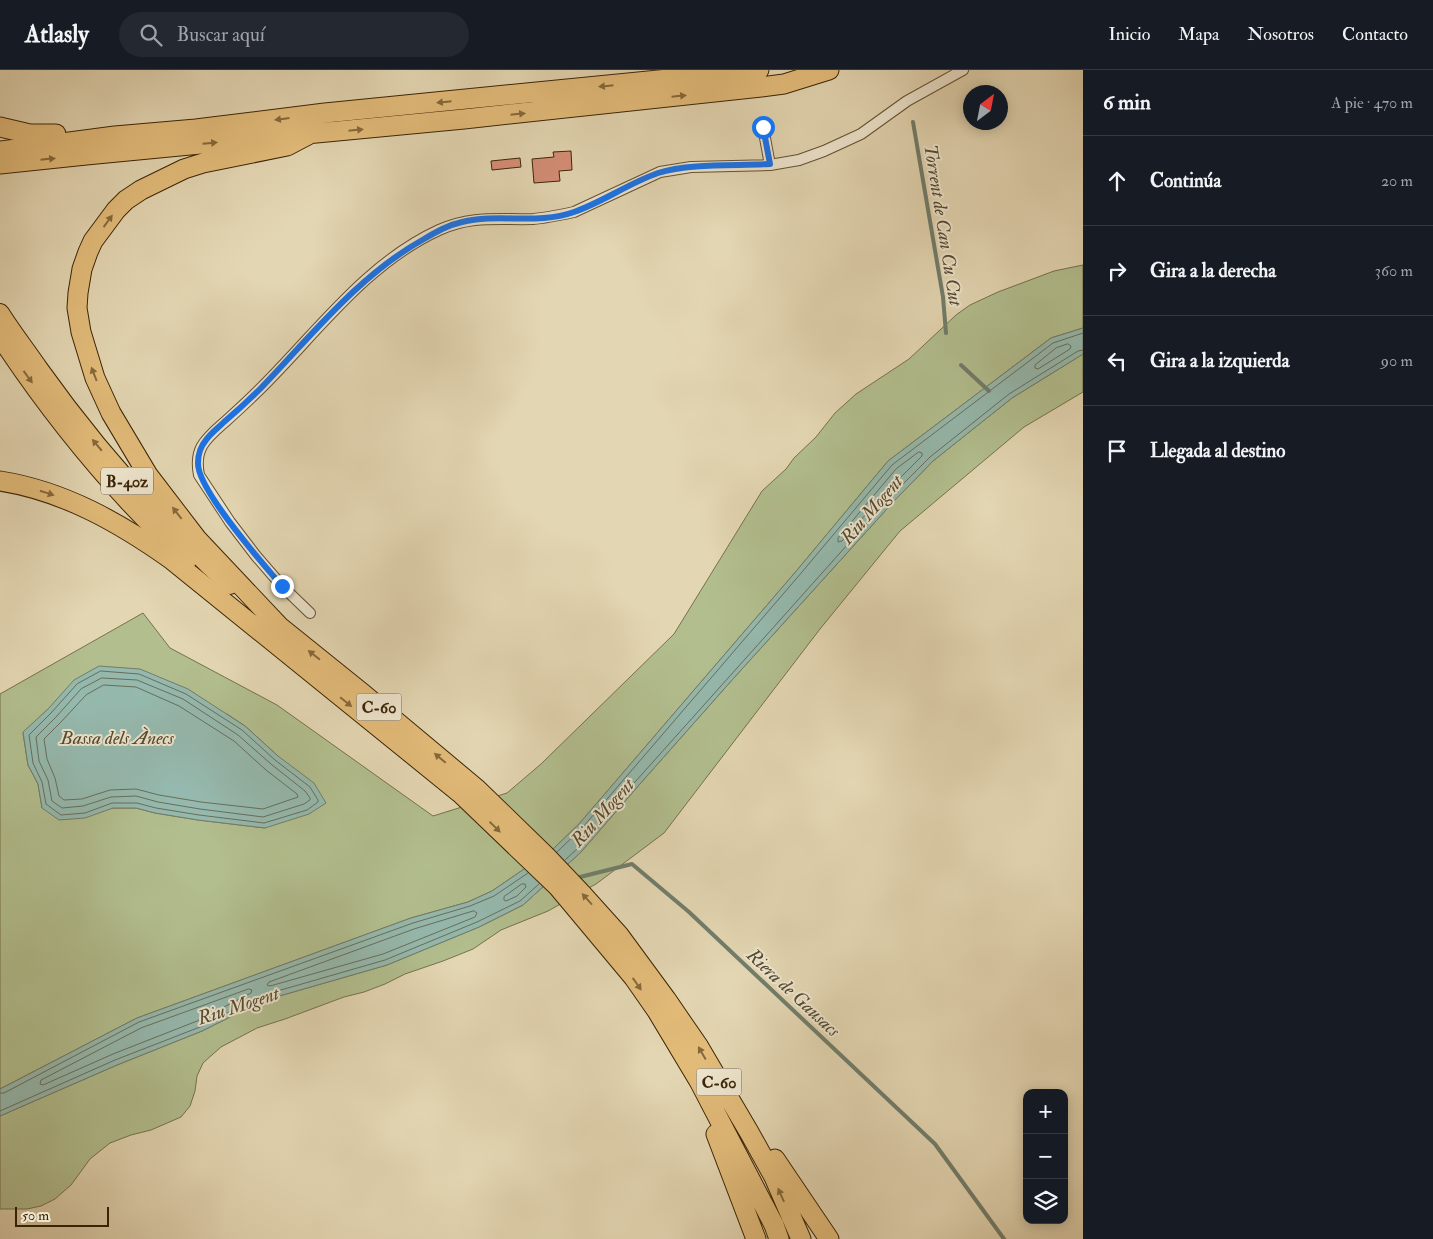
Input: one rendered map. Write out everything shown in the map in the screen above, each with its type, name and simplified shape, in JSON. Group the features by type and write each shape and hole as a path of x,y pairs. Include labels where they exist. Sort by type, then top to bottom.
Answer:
{"highway":[{"path":"0,151 114,136 326,113 759,70"},
{"path":"0,164 308,135 761,87 804,79 829,70"},
{"path":"0,127 30,134 114,136"},
{"path":"274,632 197,539 148,475 111,413 89,359 80,327 78,293 82,269 94,241 116,210 134,194 153,182 184,169 203,163 287,146 308,135"},
{"name":"B-40z","path":"0,313 55,392 115,468 198,555 240,594 274,632"},
{"name":"B-40z","path":"0,337 45,402 105,476 165,540 274,632"},
{"path":"0,481 25,486 62,498 99,514 143,540 274,632"},
{"name":"C-60","path":"274,632 362,693 469,791 558,887 613,940 634,978 657,1011 749,1132 774,1177 801,1239"},
{"path":"707,1078 722,1151 756,1239"},
{"path":"707,1078 795,1188 829,1239"},
{"name":"C-60","path":"707,1078 779,1239"}],"street":[{"path":"310,613 282,586 230,522 200,475 198,453 206,439 261,389 298,348 384,264 438,230 463,222 491,218 533,219 574,212 660,172 691,167 770,164 799,160 861,134 908,101 963,70"},
{"path":"763,127 770,164"}],"green space":[{"path":"1083,265 1083,328 1051,338 888,461 579,824 552,850 492,891 468,902 411,918 137,1018 0,1089 0,694 143,613 170,648 277,705 433,816 507,793 541,764 674,634 762,491 816,437 835,413 856,394 909,359 956,315 970,305 998,292 1054,271","holes":["48,709 227,714 245,726 278,756 265,828 198,820 136,808 42,808 38,784 28,765 23,733"]},
{"path":"1083,354 1083,392 1024,427 900,531 820,629 664,833 596,884 548,911 501,930 473,949 405,974 364,992 344,997 257,1028 221,1047 203,1063 197,1076 190,1106 181,1117 151,1130 110,1143 90,1159 71,1185 55,1199 41,1206 27,1209 0,1209 0,1116 117,1065 202,1031 262,1001 387,965 479,927 523,905 581,852 732,680 895,500 933,461 1012,398"}],"water":[{"name":"Riu Mogent","path":"1083,328 1083,354 1012,398 933,461 895,500 732,680 581,852 523,905 479,927 387,965 262,1001 202,1031 117,1065 0,1116 0,1089 137,1018 411,918 468,902 492,891 552,850 579,824 888,461 1051,338"},
{"name":"Bassa dels Ànecs","path":"99,666 140,669 188,689 245,726 278,756 314,783 326,803 309,814 265,828 198,820 136,808 113,808 85,818 59,820 42,808 38,784 28,765 23,732 48,709 74,680"}],"building":[{"path":"571,151 572,170 559,171 560,181 534,183 532,159 554,157 553,152"},
{"path":"520,158 521,167 492,170 491,161"}],"waterway":[{"name":"Torrent de Can Cu Cut","path":"913,122 943,297 946,333"},
{"name":"Torrent de Can Cu Cut","path":"961,365 989,391"},
{"name":"Riera de Gausacs","path":"576,878 632,864 689,912 935,1144 1004,1239"}],"route":[{"path":"282,586 230,522 204,483 198,469 198,453 206,439 261,389 298,348 364,282 384,264 412,245 438,230 452,225 491,218 533,219 574,212 660,172 691,167 770,164 763,127"}]}
